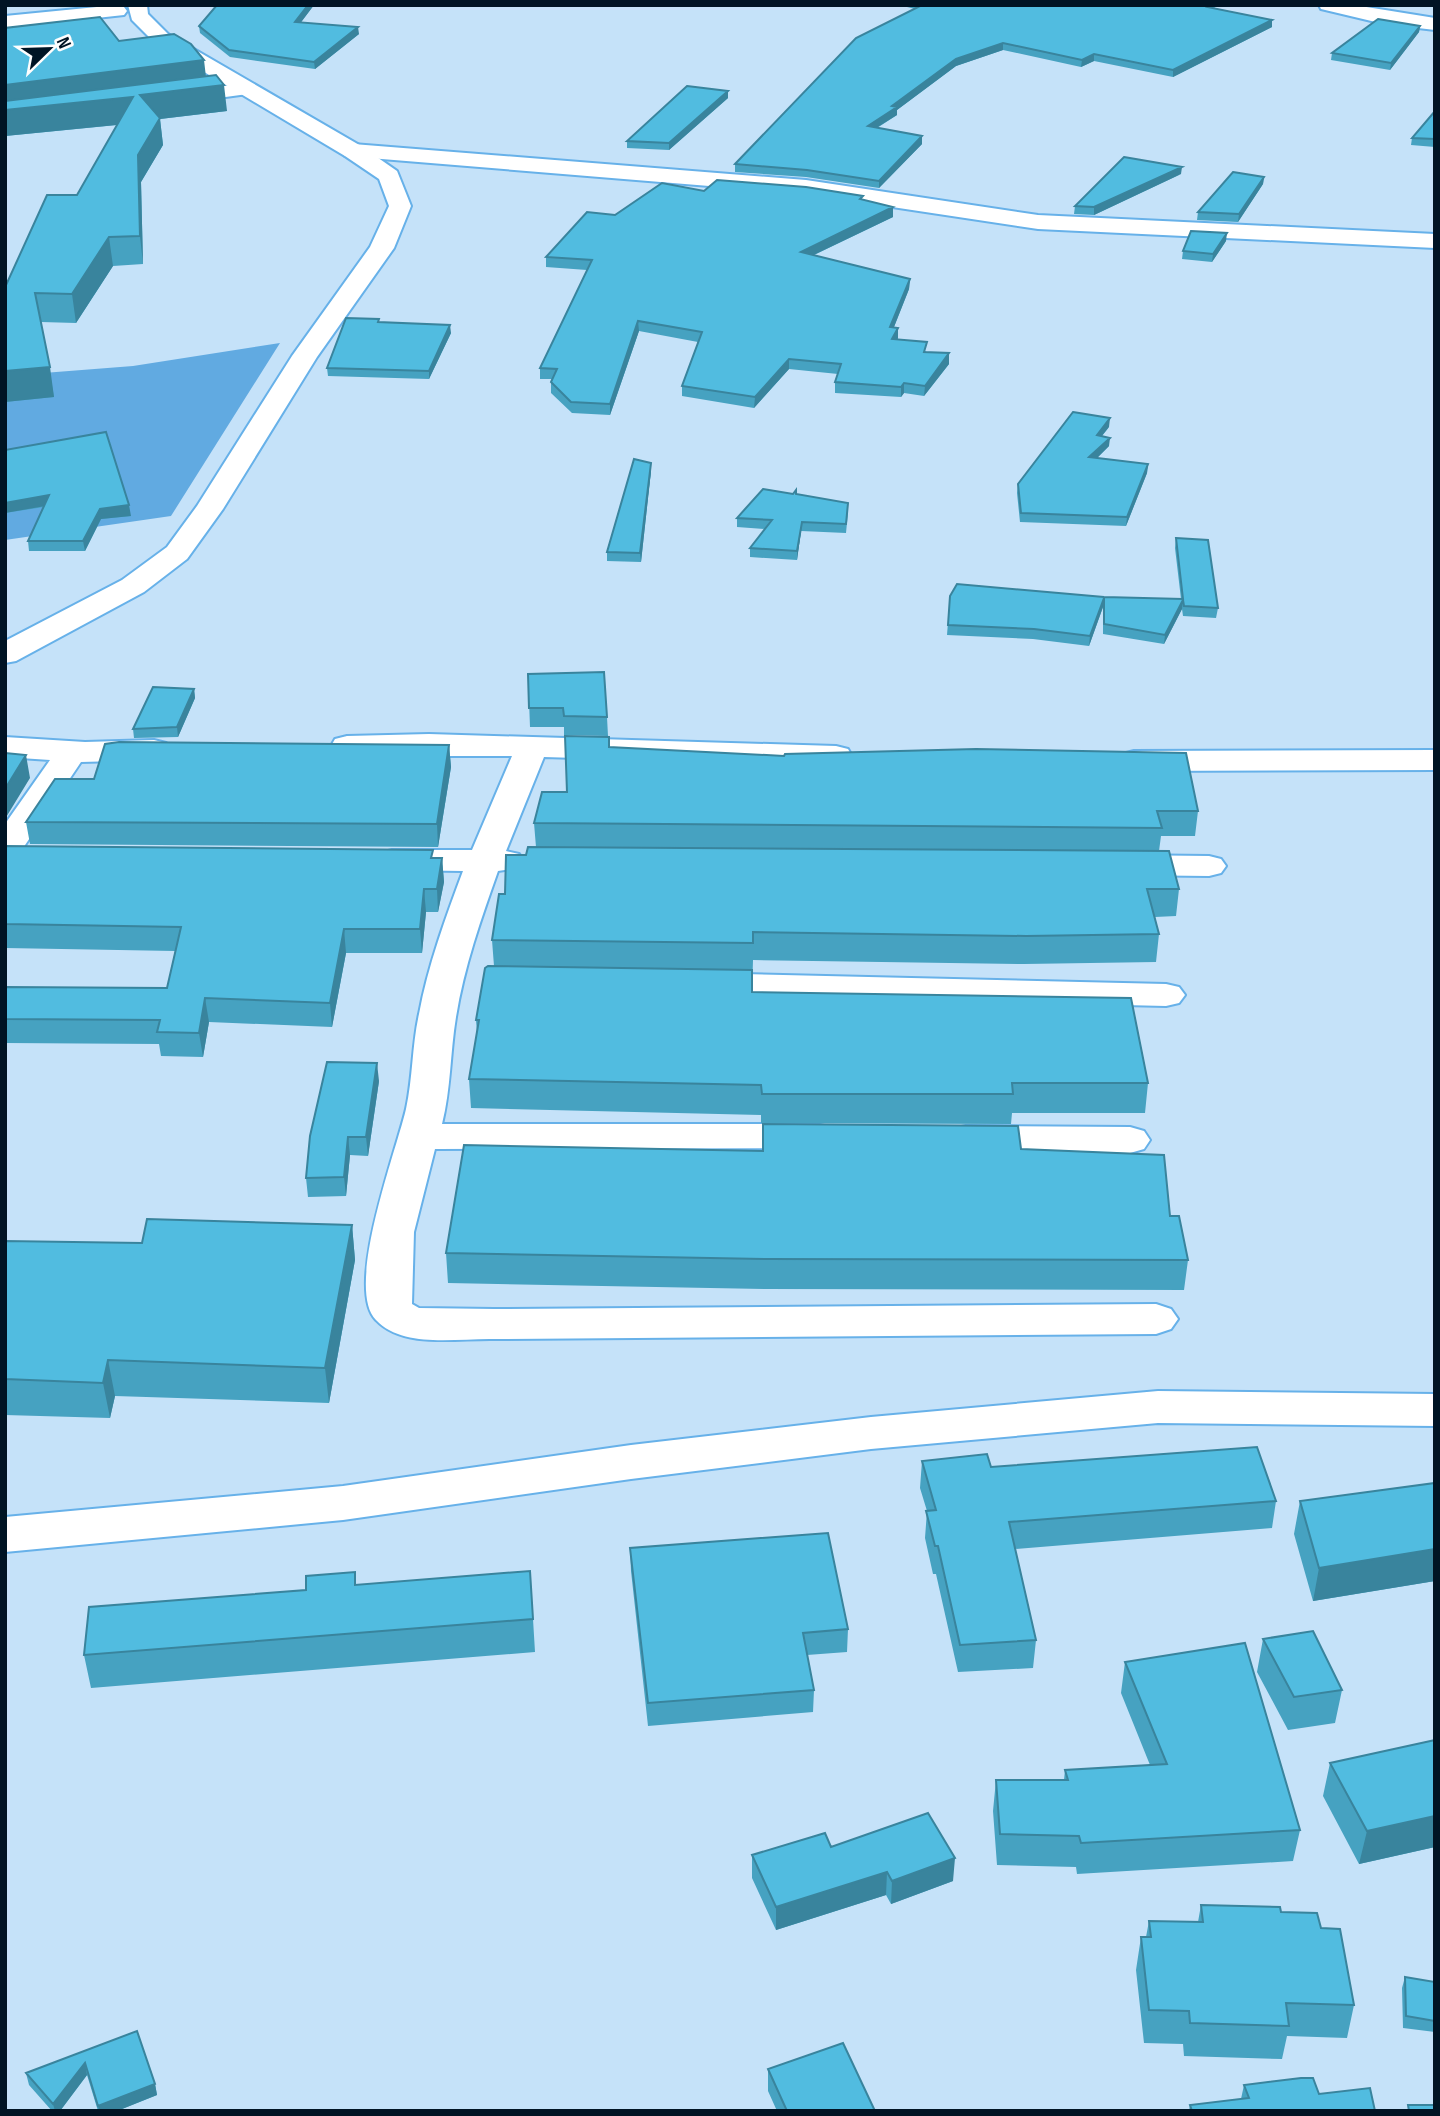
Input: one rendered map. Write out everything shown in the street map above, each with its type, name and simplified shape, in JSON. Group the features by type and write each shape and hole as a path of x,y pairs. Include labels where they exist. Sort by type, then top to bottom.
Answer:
{"street":[{"path":"5,654 133,586 177,553 209,509 305,356 382,248 400,206 389,176 353,151 161,38 131,10 92,5"},
{"path":"1328,5 1384,18 1435,24"},
{"path":"5,22 131,10"},
{"path":"154,101 248,89"},
{"path":"353,151 806,187 1038,222 1435,241"},
{"path":"319,746 429,744 869,757"},
{"path":"5,747 72,751 181,750"},
{"path":"532,747 482,861 460,981 440,1003 426,1110 393,1217 388,1283 391,1310 410,1322 1156,1319"},
{"path":"14,855 72,751"},
{"path":"1100,762 1435,760"},
{"path":"360,860 537,861"},
{"path":"1086,865 1209,866"},
{"path":"669,984 1166,995"},
{"path":"418,1137 846,1136"},
{"path":"927,1137 1130,1140"},
{"path":"5,1535 343,1503 631,1462 871,1433 1158,1407 1435,1410"}],"shaded area":[{"path":"280,343 171,516 5,540 5,376 133,366"}],"building":[{"path":"217,5 308,5 295,22 358,27 314,62 229,50 199,26"},
{"path":"922,5 1209,5 1207,7 1272,20 1173,70 1094,54 1082,60 1003,43 956,59 892,106 897,107 868,126 922,136 879,181 807,170 735,164 856,38"},
{"path":"100,17 119,41 174,34 191,44 204,60 5,85 5,28"},
{"path":"1378,19 1420,26 1391,63 1332,53"},
{"path":"216,75 224,85 140,95 160,118 138,155 140,236 109,237 72,294 35,293 50,367 5,371 5,279 7,283 47,195 77,195 133,97 5,110 5,101"},
{"path":"687,86 728,91 669,143 627,141"},
{"path":"1435,111 1435,139 1412,138"},
{"path":"1124,157 1182,167 1094,207 1075,206"},
{"path":"1233,172 1264,177 1239,214 1198,212"},
{"path":"717,180 806,187 863,196 860,199 893,207 801,252 910,279 890,327 898,328 892,339 927,342 924,352 949,353 925,386 835,382 841,364 789,359 755,397 682,386 702,332 638,321 610,404 571,402 551,382 557,369 540,368 592,260 546,257 587,212 615,215 662,183 704,191"},
{"path":"1191,231 1227,233 1213,254 1183,251"},
{"path":"346,318 450,325 429,371 327,368"},
{"path":"1073,412 1110,418 1097,435 1110,438 1089,457 1148,464 1127,517 1021,513 1018,484"},
{"path":"106,432 129,505 100,509 83,541 28,541 49,495 5,503 5,450"},
{"path":"634,459 651,463 640,553 607,552"},
{"path":"763,489 793,494 796,490 796,494 848,503 846,524 802,522 797,551 750,548 772,520 737,518"},
{"path":"1176,538 1208,540 1218,608 1184,606 1183,600 1165,635 1104,624 1104,598 1090,636 1034,629 948,625 950,596 957,584 1104,597 1183,599"},
{"path":"604,672 607,717 564,716 563,708 529,708 528,674"},
{"path":"153,687 194,689 177,727 133,729"},
{"path":"565,736 609,737 609,747 784,756 976,749 1186,753 1198,811 1157,811 1162,828 534,823 542,792 567,792"},
{"path":"105,744 449,745 437,824 26,822 55,779 94,779"},
{"path":"5,753 26,755 5,789"},
{"path":"5,846 433,850 431,858 442,858 437,889 424,889 420,929 344,929 330,1003 205,998 199,1033 157,1032 160,1020 5,1019 5,987 167,988 181,927 5,924"},
{"path":"528,847 1169,851 1179,889 1147,889 1159,934 1026,936 753,932 753,943 492,940 499,894 505,894 506,855 526,855"},
{"path":"485,968 752,970 752,992 1131,998 1148,1083 1012,1083 1013,1094 762,1094 761,1085 469,1079 479,1020 476,1020"},
{"path":"327,1062 377,1063 366,1137 348,1137 344,1177 306,1178 310,1136"},
{"path":"763,1124 1018,1126 1021,1149 1164,1155 1170,1216 1179,1216 1188,1260 764,1259 446,1253 464,1145 763,1151"},
{"path":"147,1219 352,1225 325,1368 108,1360 103,1383 5,1379 5,1241 142,1243"},
{"path":"1257,1447 1276,1501 1009,1522 1036,1640 960,1645 938,1546 935,1546 926,1511 936,1510 922,1461 987,1454 991,1467"},
{"path":"1435,1483 1435,1549 1319,1568 1300,1501"},
{"path":"828,1533 848,1629 803,1633 814,1690 648,1703 630,1548"},
{"path":"530,1571 533,1619 84,1655 89,1607 306,1590 306,1576 355,1572 355,1585"},
{"path":"1313,1631 1342,1690 1294,1697 1263,1639"},
{"path":"1245,1643 1300,1830 1081,1843 1079,1836 1000,1834 996,1780 1068,1780 1065,1770 1167,1764 1125,1662"},
{"path":"1435,1740 1435,1816 1367,1831 1330,1763"},
{"path":"928,1813 955,1858 892,1881 887,1872 776,1907 752,1855 825,1833 831,1847"},
{"path":"1201,1905 1280,1907 1281,1912 1317,1913 1321,1928 1340,1929 1354,2005 1286,2003 1289,2026 1190,2023 1189,2011 1149,2010 1141,1937 1151,1937 1149,1921 1203,1922"},
{"path":"1405,1977 1435,1982 1435,2021 1406,2016"},
{"path":"137,2031 155,2084 98,2106 85,2063 53,2104 26,2073"},
{"path":"843,2043 875,2111 787,2111 768,2069"},
{"path":"1313,2078 1319,2094 1370,2088 1375,2111 1192,2111 1190,2105 1249,2098 1244,2085"},
{"path":"1408,2105 1435,2105 1435,2111 1409,2111"}]}
